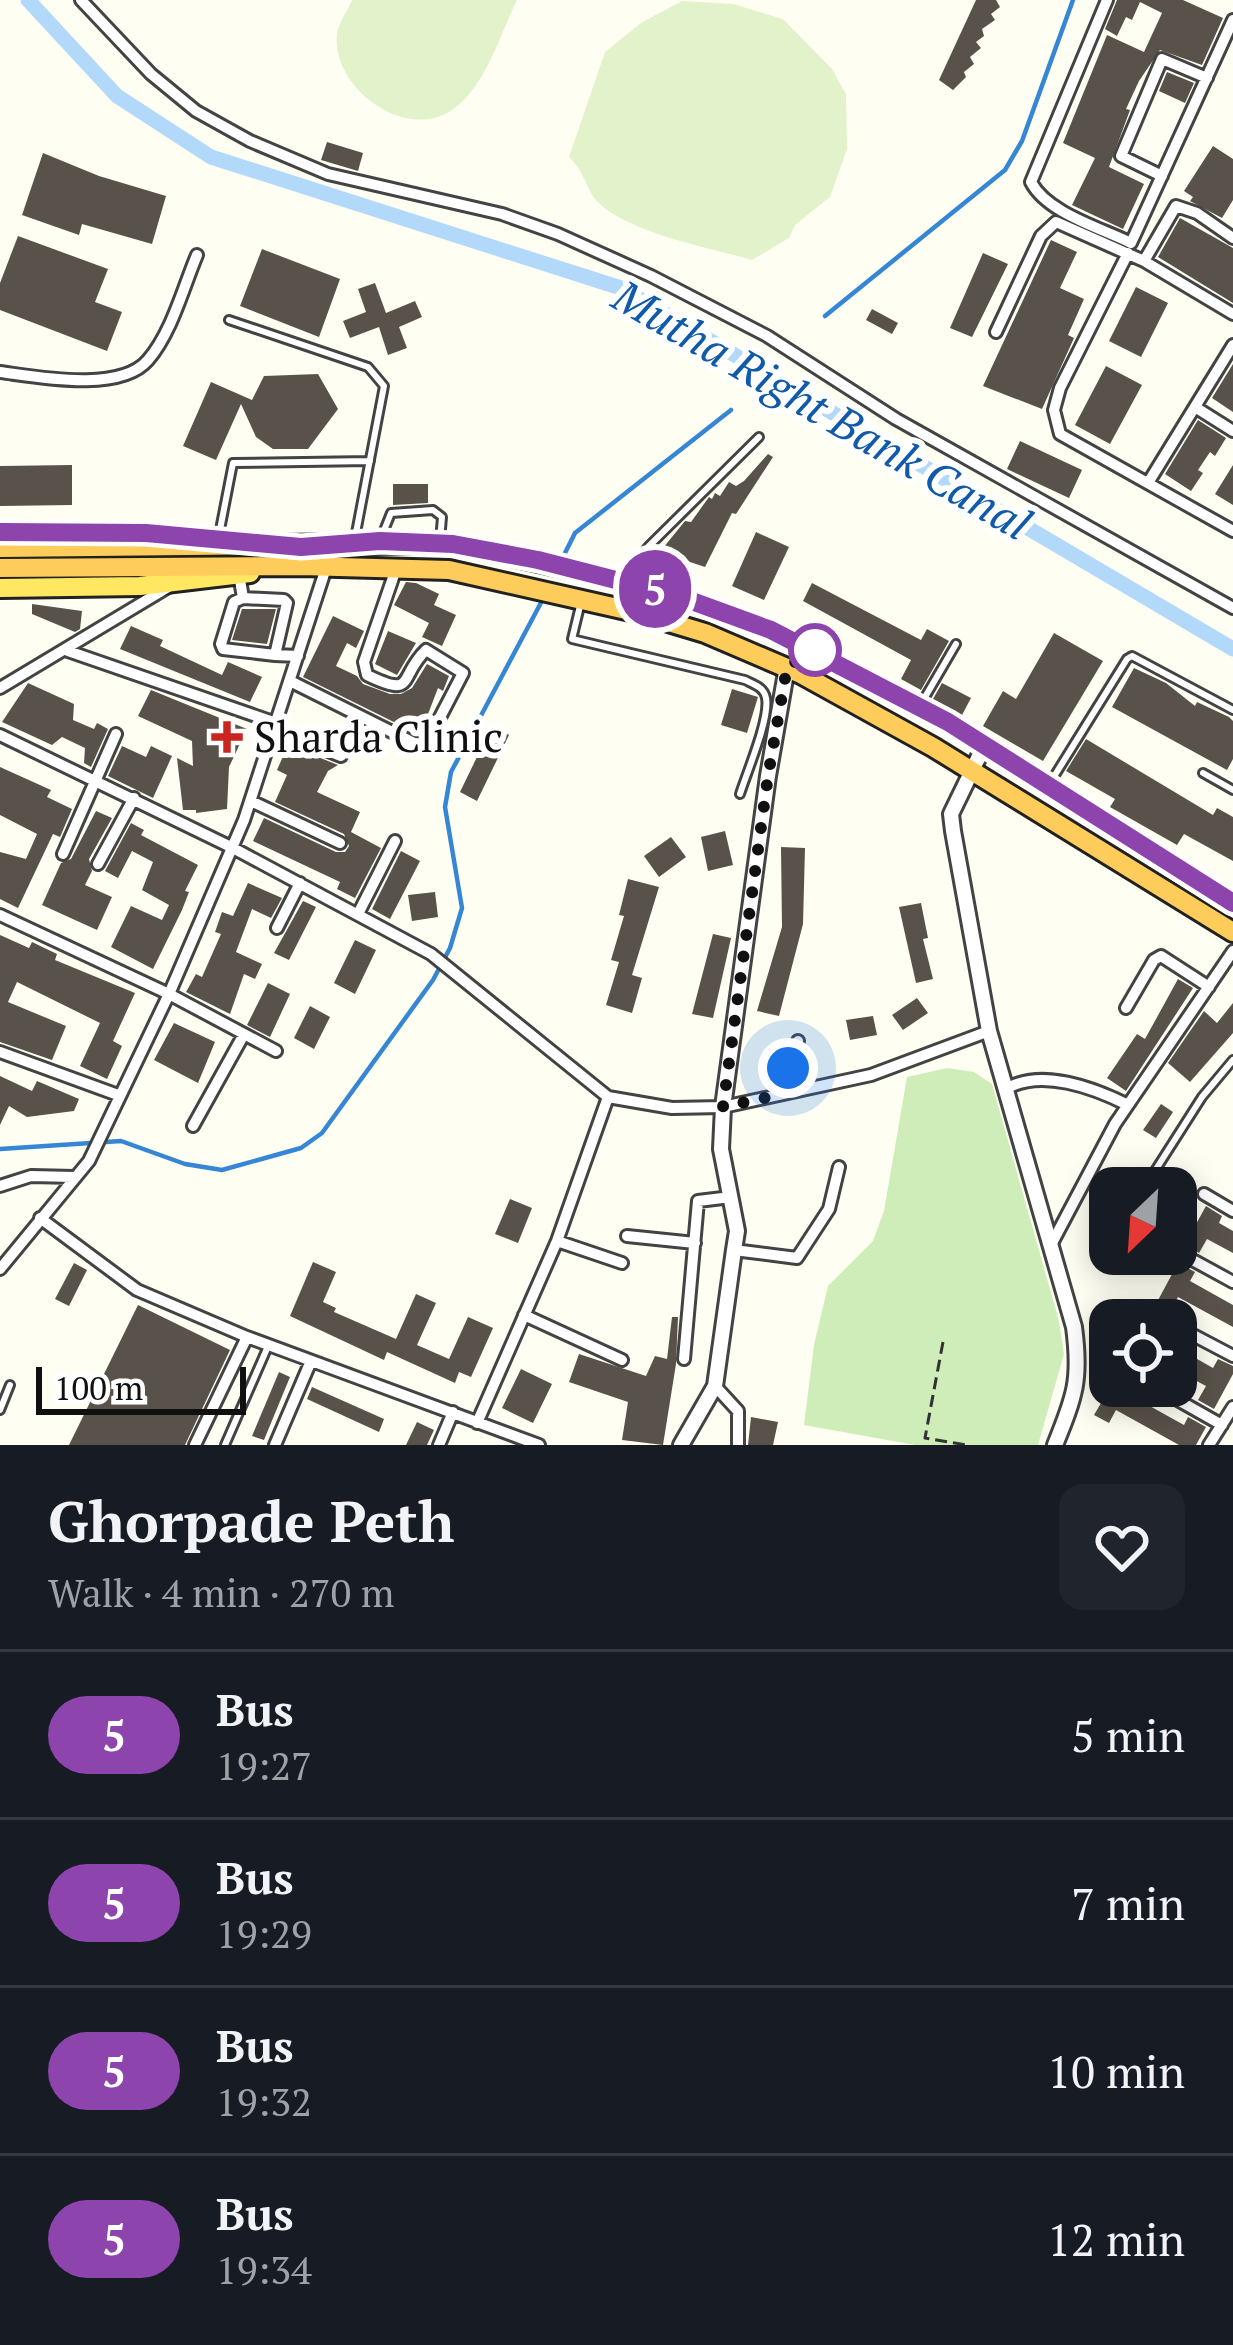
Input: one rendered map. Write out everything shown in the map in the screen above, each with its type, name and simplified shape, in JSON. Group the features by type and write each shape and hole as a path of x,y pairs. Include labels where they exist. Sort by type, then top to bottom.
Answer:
{"highway":[{"path":"0,568 168,567 301,557 355,542 380,541 440,543 621,580 714,607 771,630 920,706 1233,903"},
{"path":"0,548 168,567"},
{"path":"301,557 326,568 449,570 578,598 705,633 787,667 969,770 1233,932"}],"main road":[{"path":"0,532 146,533 218,540 301,557"},
{"path":"0,588 80,589 168,567 239,574 301,557"}],"street":[{"path":"81,0 181,99 250,141 328,174 502,214 652,276 767,336 896,419 1233,608"},
{"path":"1107,0 1031,182 1060,208 1131,243 1233,20"},
{"path":"1162,176 1121,155 1162,59 1207,78"},
{"path":"1144,261 1176,206 1197,213 1233,238"},
{"path":"995,332 1040,236 1051,226 1064,224 1144,261 1233,314"},
{"path":"1128,253 1060,388 1054,410 1060,434 1233,531"},
{"path":"0,372 65,381 122,374 146,364 197,255"},
{"path":"1148,483 1233,345"},
{"path":"1195,407 1233,431"},
{"path":"0,688 68,651 168,567"},
{"path":"0,1270 93,1150 169,994 251,801 326,568"},
{"path":"290,681 424,748 464,673 426,650 400,687 367,675 364,662 396,569"},
{"path":"239,574 243,598"},
{"path":"275,655 287,603 243,598 234,602 223,649 275,655 298,656"},
{"path":"68,651 275,726 341,756"},
{"path":"681,1445 716,1386 737,1231 721,1149 723,1107 787,667"},
{"path":"63,854 116,734"},
{"path":"1,738 134,798 431,953 608,1097 672,1108 723,1107 871,1075 989,1031"},
{"path":"984,746 951,814 989,1031 1074,1327 1079,1368 1073,1400 1054,1445"},
{"path":"98,865 134,798"},
{"path":"251,801 340,843"},
{"path":"358,914 395,841"},
{"path":"277,928 300,883"},
{"path":"0,915 169,994 276,1051"},
{"path":"1051,1245 1128,1105 1233,951"},
{"path":"1126,1008 1161,956 1208,987"},
{"path":"193,1126 242,1036"},
{"path":"779,1095 798,1041"},
{"path":"0,1052 118,1095"},
{"path":"1006,1089 1033,1080 1059,1082 1128,1105"},
{"path":"477,1423 556,1241 608,1097"},
{"path":"734,1250 797,1258 829,1209 839,1167"},
{"path":"0,1186 31,1176 74,1177"},
{"path":"1204,1193 1233,1211"},
{"path":"684,1359 698,1201 731,1197"},
{"path":"40,1218 137,1290 248,1337 538,1445"},
{"path":"627,1236 694,1243"},
{"path":"556,1241 622,1263"},
{"path":"1197,1262 1233,1282"},
{"path":"524,1315 622,1360"},
{"path":"195,1445 248,1337"},
{"path":"1197,1337 1233,1357"},
{"path":"274,1445 311,1360"},
{"path":"716,1386 737,1411 738,1445"},
{"path":"1190,1407 1222,1425"},
{"path":"1209,1445 1233,1407"},
{"path":"439,1445 453,1412"}],"lane":[{"path":"230,320 368,367 384,386 355,542"},
{"path":"621,580 759,437"},
{"path":"218,540 233,463 370,461"},
{"path":"380,541 391,513 433,510 442,517 440,543"},
{"path":"578,598 572,639 761,687 766,698 764,713 740,794"},
{"path":"920,706 956,644"},
{"path":"1047,787 1132,656 1233,710"},
{"path":"1203,773 1233,790"},
{"path":"1157,1167 1202,1096 1233,1060"},
{"path":"225,1445 269,1344"},
{"path":"0,1410 10,1384"}],"path":[{"path":"943,1342 925,1438 967,1445"}],"green space":[{"path":"352,0 517,0 472,91 449,112 411,119 373,103 345,72 337,34"},
{"path":"682,1 733,4 783,19 832,69 846,94 847,149 830,197 795,225 789,238 752,260 631,224 595,199 569,157 605,52 641,23"},
{"path":"947,1068 974,1072 992,1084 1059,1321 1064,1354 1038,1445 915,1445 804,1425 814,1345 828,1286 873,1241 884,1211 907,1077"}],"building":[{"path":"976,0 996,0 1000,7 976,42 981,48 970,57 974,64 953,90 939,80"},
{"path":"1117,0 1183,0 1223,18 1202,65 1160,50 1139,81 1109,167 1144,184 1123,229 1072,205 1095,158 1063,143 1107,35 1144,52 1162,13 1140,2 1117,36 1105,29"},
{"path":"1167,72 1194,83 1185,103 1159,91"},
{"path":"327,142 363,153 358,171 321,160"},
{"path":"1213,146 1233,159 1233,200 1222,218 1190,201 1193,197 1184,191"},
{"path":"43,153 166,196 152,244 82,224 79,235 22,215"},
{"path":"1180,218 1233,248 1233,303 1158,257"},
{"path":"18,236 108,269 95,302 122,312 107,351 0,310 0,283"},
{"path":"1051,240 1077,252 1060,288 1084,299 1068,335 1074,338 1042,409 983,386"},
{"path":"262,249 340,279 319,337 240,306"},
{"path":"983,253 1008,264 972,337 950,328"},
{"path":"375,283 386,313 415,301 422,317 399,327 407,348 388,355 379,327 350,338 343,321 366,312 358,289"},
{"path":"1136,287 1168,303 1141,357 1109,341"},
{"path":"872,309 898,323 892,334 866,320"},
{"path":"1233,364 1233,412 1212,398"},
{"path":"1106,366 1142,385 1110,444 1075,425"},
{"path":"318,374 338,409 308,449 273,449 256,437 241,404 216,460 183,446 211,382 252,400 264,376"},
{"path":"1198,420 1226,438 1198,470 1203,473 1191,491 1165,474"},
{"path":"1020,441 1082,470 1069,498 1007,469"},
{"path":"768,454 773,457 736,514 732,513 705,567 663,548 709,497 720,496 729,482 736,486 744,481"},
{"path":"72,465 72,505 0,506 0,466"},
{"path":"1233,465 1233,505 1215,494"},
{"path":"393,484 428,484 428,503 393,505"},
{"path":"756,532 789,547 764,600 732,586"},
{"path":"406,582 439,594 434,605 456,615 442,646 422,637 429,623 394,605"},
{"path":"812,583 921,640 927,629 949,641 921,690 901,679 911,660 803,601"},
{"path":"32,604 82,611 80,629 75,632 32,614"},
{"path":"242,609 276,609 267,644 232,640"},
{"path":"333,616 364,631 356,648 347,643 336,666 363,684 401,694 412,688 427,664 449,676 443,691 438,688 420,735 303,677"},
{"path":"131,626 163,640 160,646 222,675 228,662 262,677 250,702 120,649"},
{"path":"388,631 416,643 397,675 375,664"},
{"path":"1054,633 1103,661 1043,761 983,726 1003,691 1016,699"},
{"path":"1134,668 1166,683 1195,706 1197,702 1233,721 1233,759 1227,770 1112,707"},
{"path":"28,683 74,704 73,720 108,729 91,767 84,763 85,748 62,737 52,745 2,722"},
{"path":"942,683 971,698 962,715 933,699"},
{"path":"732,689 758,697 747,733 721,725"},
{"path":"151,690 247,729 229,767 227,809 183,810 177,758 193,766 192,741 138,716"},
{"path":"492,726 509,735 477,801 460,792"},
{"path":"1086,739 1213,815 1217,808 1233,817 1233,861 1184,834 1177,845 1110,807 1115,799 1066,771"},
{"path":"288,745 338,765 328,771 317,792 360,812 351,832 381,848 355,898 337,889 340,882 253,841 264,818 336,852 345,852 349,846 344,834 275,802 287,775 277,770"},
{"path":"122,746 146,757 151,746 172,756 153,798 108,776"},
{"path":"0,767 51,790 47,797 72,809 60,837 53,834 18,908 0,899 0,852 26,859 37,834 0,815"},
{"path":"96,811 112,818 89,859 92,871 85,885 112,897 97,930 42,905 61,863 71,859"},
{"path":"131,823 144,830 141,835 198,865 153,969 111,947 131,906 162,920 169,905 142,890 153,862 132,851 118,878 105,871"},
{"path":"725,831 733,865 708,871 701,837"},
{"path":"671,837 686,857 659,877 644,856"},
{"path":"781,847 805,848 803,924 779,1016 757,1011 782,927"},
{"path":"401,851 420,861 390,919 372,909"},
{"path":"628,879 659,887 632,975 642,978 632,1013 606,1005 619,962 611,960 624,916 619,915"},
{"path":"248,883 282,898 271,918 252,909 236,952 262,964 255,979 244,974 230,1014 186,992 196,974 202,977 221,934 215,932 222,912 233,916"},
{"path":"435,892 438,917 412,921 408,895"},
{"path":"303,901 316,907 289,960 274,953"},
{"path":"921,903 928,938 923,939 933,979 916,983 899,907"},
{"path":"713,934 731,938 713,1018 692,1014"},
{"path":"0,935 29,948 32,942 57,954 55,960 135,993 113,1041 122,1046 107,1079 80,1066 100,1023 17,982 8,1002 66,1026 52,1060 0,1042"},
{"path":"355,940 376,950 355,994 334,983"},
{"path":"1178,979 1193,988 1126,1091 1107,1078 1137,1034 1145,1039"},
{"path":"268,983 290,994 270,1037 247,1025"},
{"path":"917,998 928,1013 903,1030 892,1015"},
{"path":"1233,1003 1233,1033 1190,1082 1168,1063 1204,1011 1217,1023"},
{"path":"310,1006 330,1017 314,1049 294,1038"},
{"path":"873,1016 877,1035 850,1040 846,1020"},
{"path":"174,1023 215,1042 198,1083 154,1060"},
{"path":"0,1076 32,1091 37,1081 79,1099 74,1111 27,1117 9,1106 0,1125"},
{"path":"1161,1104 1173,1112 1156,1138 1143,1130"},
{"path":"510,1199 532,1208 518,1243 495,1234"},
{"path":"1206,1206 1222,1216 1219,1223 1233,1231 1233,1253 1207,1239 1197,1252 1197,1222"},
{"path":"313,1262 336,1272 323,1302 336,1308 334,1312 396,1339 416,1294 436,1303 417,1345 449,1359 468,1317 493,1328 471,1377 459,1372 455,1383 387,1352 384,1360 290,1316"},
{"path":"74,1263 87,1270 69,1306 55,1299"},
{"path":"1172,1275 1193,1275 1190,1281 1233,1305 1233,1327 1197,1307 1197,1299 1159,1299"},
{"path":"138,1305 230,1350 185,1445 69,1445"},
{"path":"672,1317 678,1317 676,1364 663,1445 622,1440 628,1402 569,1382 579,1354 646,1376 655,1356 667,1359"},
{"path":"1197,1359 1213,1368 1218,1359 1233,1366 1214,1409 1198,1400 1206,1386 1197,1381"},
{"path":"521,1369 552,1384 533,1423 502,1408"},
{"path":"279,1372 290,1377 264,1440 252,1436"},
{"path":"312,1387 384,1419 379,1432 307,1399"},
{"path":"1099,1407 1151,1407 1184,1425 1188,1417 1206,1427 1196,1445 1179,1445 1116,1410 1109,1423 1094,1415"},
{"path":"751,1417 778,1422 773,1445 748,1445"},
{"path":"417,1422 434,1430 427,1445 406,1445"}],"waterway":[{"name":"Mutha Right Bank Canal","path":"28,0 117,96 211,157 621,288 1233,649"},
{"path":"825,316 1005,170 1022,141 1073,0"},
{"path":"562,559 575,533 731,410"},
{"path":"0,1149 121,1141 185,1164 222,1170 301,1148 322,1133 433,980 450,948 462,908 445,807 451,772 544,597"}],"bus line":[{"name":"5","path":"0,532 146,533 301,547 380,541 453,544 642,585 714,607 813,649 948,722 1233,903"}],"place":[{"name":"Sharda Clinic","path":"227,737"}],"route":[{"path":"788,1068 779,1095 723,1107 787,667 815,650"}]}
